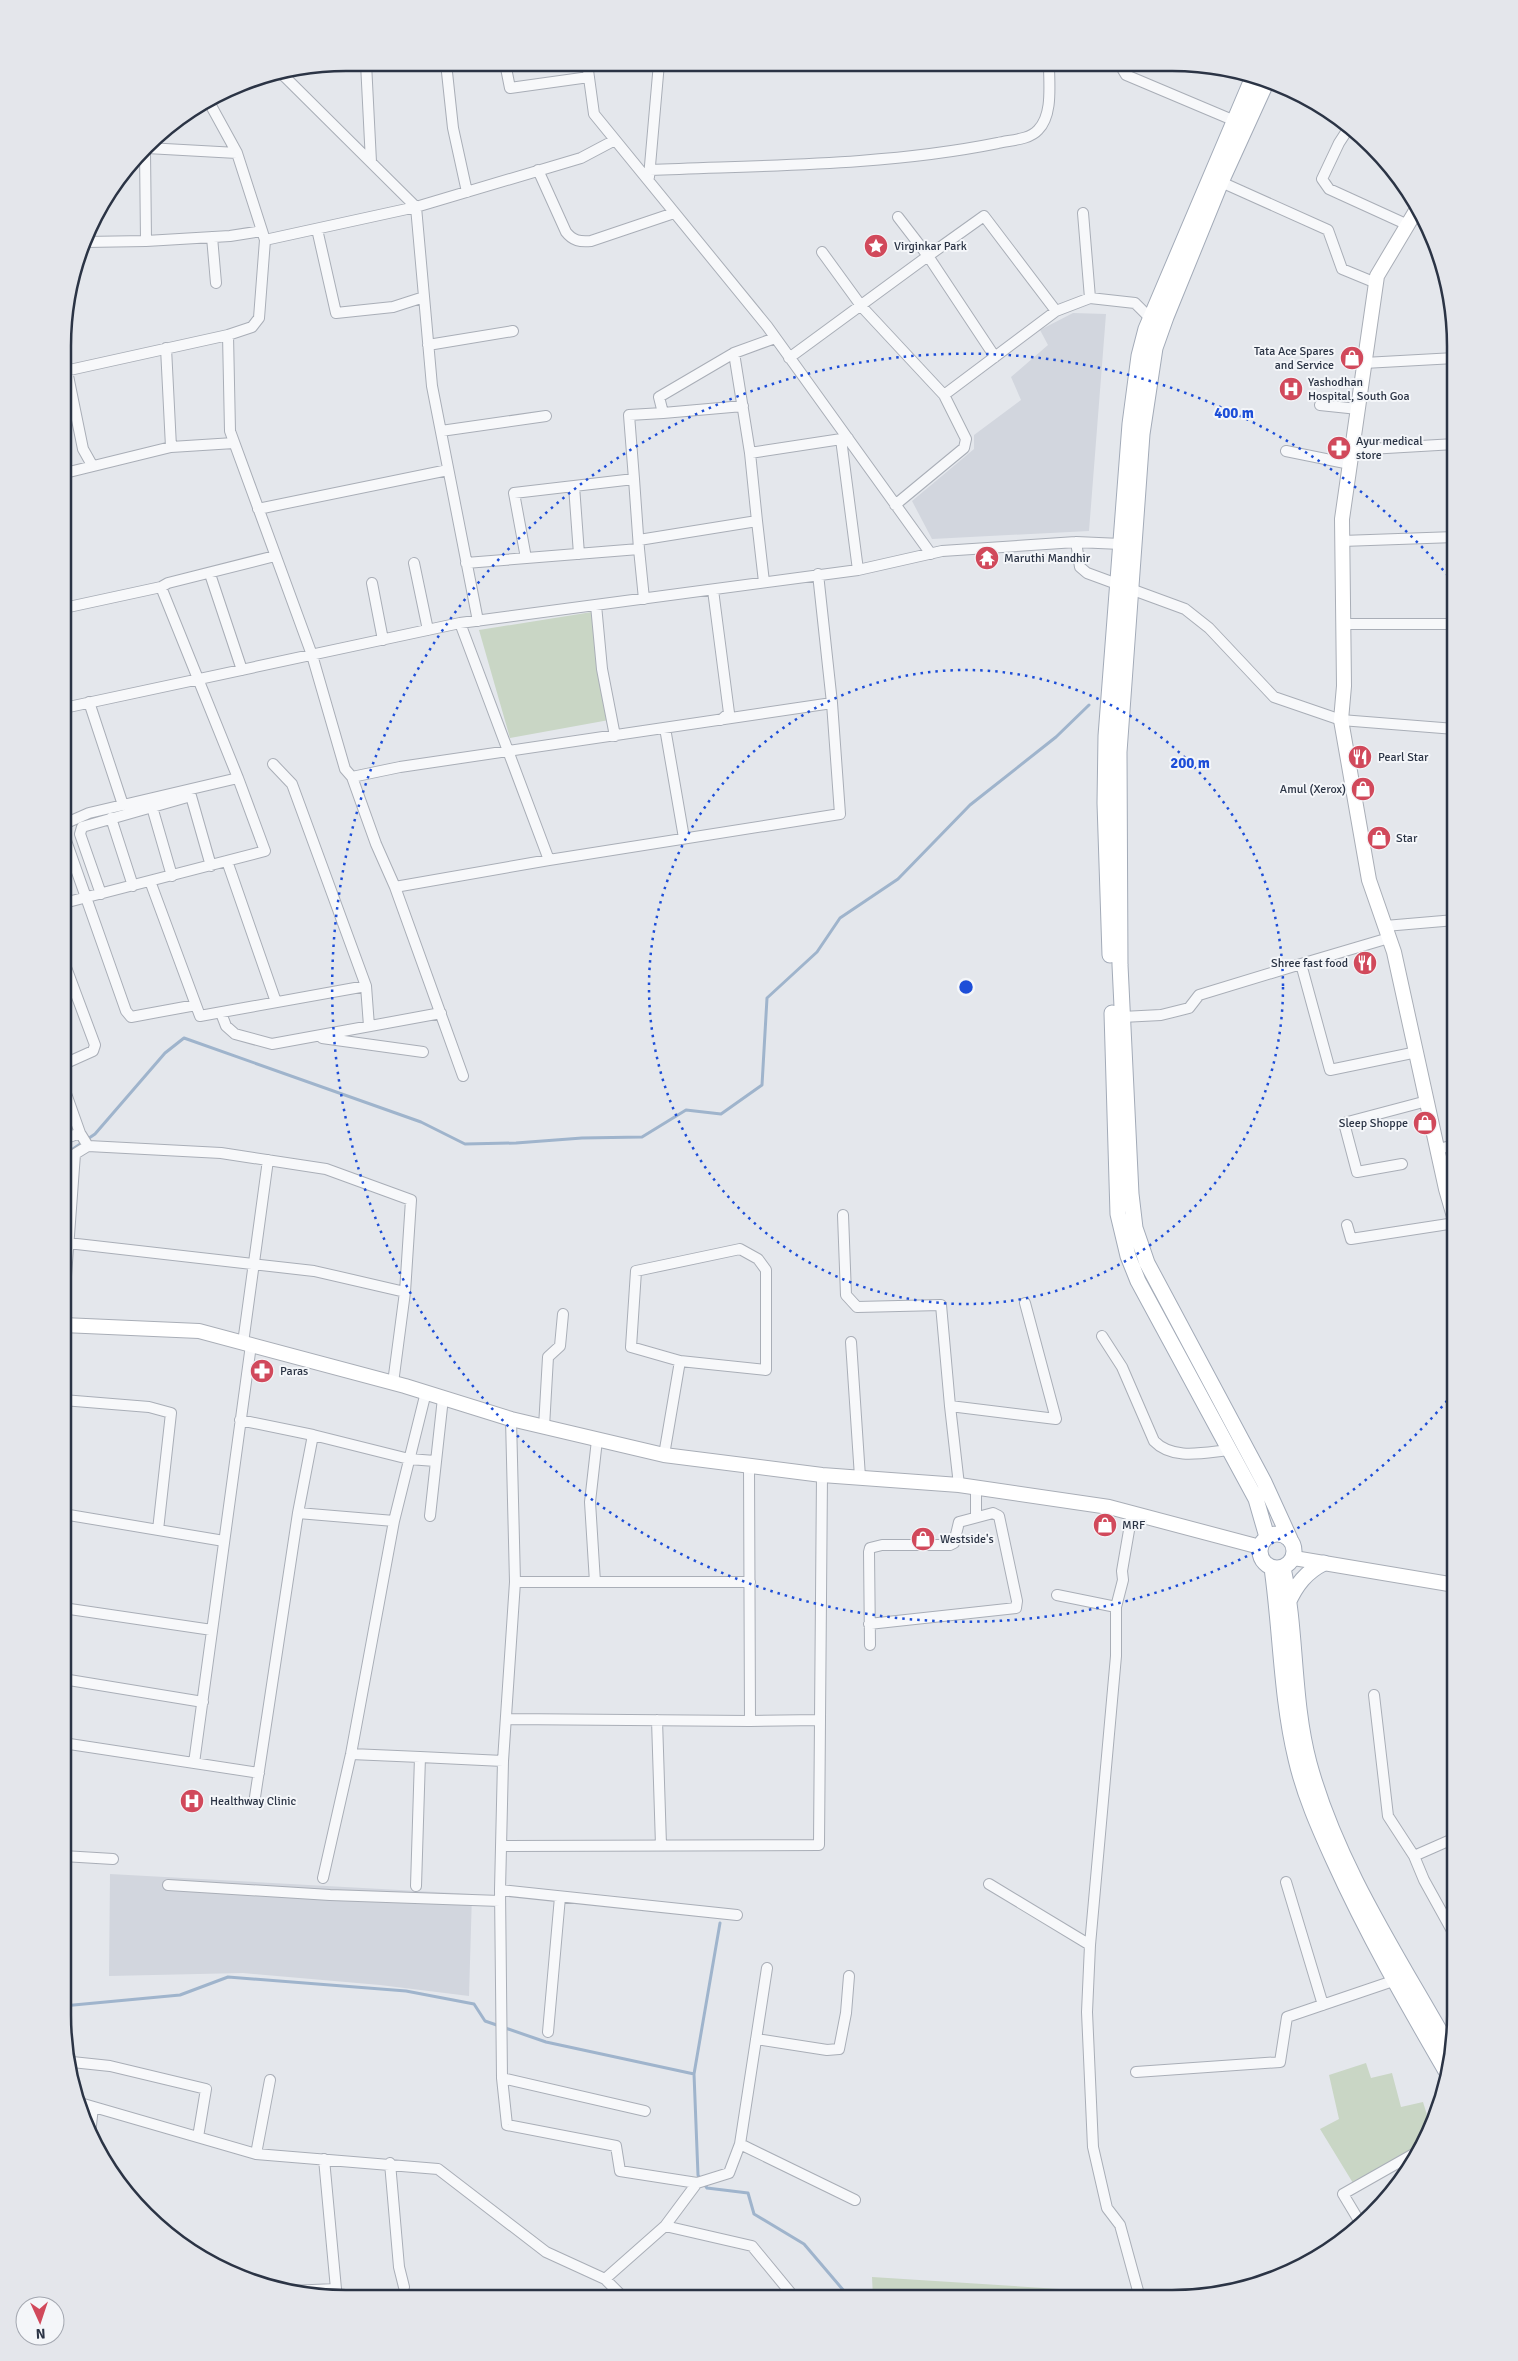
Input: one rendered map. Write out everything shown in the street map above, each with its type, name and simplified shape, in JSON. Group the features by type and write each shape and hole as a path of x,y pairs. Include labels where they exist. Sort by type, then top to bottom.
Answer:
{"main road":[{"path":"1251,83 1150,318 1139,356 1130,424 1121,544 1125,588 1119,752 1120,965 1131,1194 1135,1228 1147,1262 1264,1482 1294,1547 1283,1564 1290,1724 1295,1758 1305,1792 1358,1913 1393,1982 1442,2064"},
{"path":"1264,87 1221,182 1155,348 1142,434 1106,736 1105,803 1118,1214 1128,1256 1138,1281 1256,1499 1264,1542 1263,1562 1283,1564 1324,1563 1447,1585"},
{"path":"1414,216 1377,276 1364,363 1342,519 1344,686 1341,720 1369,880 1387,932 1417,1052 1447,1187"},
{"path":"71,1325 199,1331 394,1383 544,1428 664,1455 822,1475 959,1484 1109,1507 1264,1542 1278,1534 1290,1539"},
{"path":"1288,1603 1296,1587 1307,1573 1324,1563"},
{"path":"1283,1564 1298,1702 1309,1762 1320,1794 1362,1893 1445,2041"}],"street":[{"path":"366,71 371,162"},
{"path":"447,71 454,128 467,192"},
{"path":"507,71 510,88 589,78"},
{"path":"588,71 594,114 775,338 844,439 931,554"},
{"path":"649,181 658,71"},
{"path":"650,170 883,159 970,148 1027,137 1037,131 1045,121 1048,102 1049,71"},
{"path":"1124,71 1126,75 1234,121"},
{"path":"286,78 416,207 432,386 478,621"},
{"path":"71,367 228,335 252,327 259,318 263,236 236,153 212,107"},
{"path":"1345,133 1322,179 1329,188 1408,225"},
{"path":"92,242 146,242 212,237 263,236 317,229 416,207 581,158 615,140"},
{"path":"156,148 236,153"},
{"path":"145,159 146,242"},
{"path":"538,170 566,232 577,241 591,241 674,212"},
{"path":"1221,182 1328,230 1342,269 1376,283"},
{"path":"1083,213 1090,298"},
{"path":"789,358 984,216 1056,311"},
{"path":"898,217 928,256 996,357"},
{"path":"317,229 336,314 393,307 424,297"},
{"path":"212,237 216,283"},
{"path":"822,252 861,305 944,395 964,435 966,444 964,448 895,505"},
{"path":"944,395 1056,311 1090,298 1134,303 1150,318"},
{"path":"428,345 513,331"},
{"path":"228,335 230,431 312,655 345,768 352,777 376,844 395,887 463,1076"},
{"path":"663,413 659,397 734,354 775,338"},
{"path":"166,348 171,447"},
{"path":"734,354 750,453 764,582"},
{"path":"1364,363 1447,358"},
{"path":"71,392 83,449 92,465"},
{"path":"1320,405 1358,408"},
{"path":"644,599 629,415 743,406"},
{"path":"441,431 546,416"},
{"path":"750,453 844,439"},
{"path":"844,439 858,570"},
{"path":"71,471 171,447 234,443"},
{"path":"1352,450 1447,445"},
{"path":"1286,451 1350,464"},
{"path":"258,509 448,470"},
{"path":"526,558 514,493 634,480"},
{"path":"574,486 579,554"},
{"path":"466,563 579,554 757,521"},
{"path":"1342,541 1447,537"},
{"path":"1076,542 1080,567 1087,574 1185,609 1209,628 1274,697 1341,720 1447,729"},
{"path":"71,706 460,623 858,570 931,554 1076,542 1121,544"},
{"path":"71,606 210,574 217,570 275,556"},
{"path":"414,563 428,630"},
{"path":"210,574 242,670"},
{"path":"395,887 548,860 840,814 832,703 818,574"},
{"path":"372,583 383,640"},
{"path":"71,902 265,851 238,778 161,586"},
{"path":"713,590 729,713 721,720"},
{"path":"596,605 602,669 615,736"},
{"path":"460,623 548,860"},
{"path":"1343,624 1447,624"},
{"path":"89,702 123,805"},
{"path":"352,777 400,767 832,703"},
{"path":"665,728 684,838"},
{"path":"273,764 292,784 366,986 369,1026"},
{"path":"71,821 89,813 238,778"},
{"path":"101,894 80,834 82,827 191,796 211,866"},
{"path":"152,807 172,876"},
{"path":"111,818 132,886"},
{"path":"71,854 126,1011 131,1017 196,1005"},
{"path":"227,862 276,1002"},
{"path":"150,881 200,1016 366,986"},
{"path":"1122,1016 1162,1015 1189,1008 1199,995 1301,964 1387,932 1447,921"},
{"path":"1301,964 1330,1070 1417,1052"},
{"path":"71,981 95,1045 93,1051 88,1055 71,1061"},
{"path":"221,1013 226,1026 235,1034 272,1044 441,1014"},
{"path":"312,1037 423,1052"},
{"path":"1402,1164 1357,1172 1344,1123 1428,1102"},
{"path":"71,1108 80,1133 88,1146"},
{"path":"71,1136 80,1133"},
{"path":"71,1205 75,1154 88,1146 221,1153 326,1168 410,1200 405,1292 394,1383"},
{"path":"1438,1149 1447,1147"},
{"path":"194,1763 240,1420 253,1264 268,1160"},
{"path":"843,1215 846,1295 857,1307 941,1305 959,1484"},
{"path":"1347,1225 1350,1239 1447,1222"},
{"path":"71,1243 314,1271 405,1292"},
{"path":"740,1249 758,1259 766,1270 766,1370 680,1361 631,1348 636,1270 740,1249"},
{"path":"950,1406 1056,1420 1025,1303"},
{"path":"544,1428 548,1357 560,1346 563,1314"},
{"path":"1102,1336 1122,1367 1154,1441 1159,1447 1182,1454 1230,1450"},
{"path":"851,1342 860,1478"},
{"path":"664,1455 680,1361"},
{"path":"323,1878 351,1754 394,1521 426,1392"},
{"path":"430,1516 443,1398"},
{"path":"71,1401 149,1407 171,1413 158,1530"},
{"path":"511,1419 515,1582 503,1761 500,1896 502,2078 507,2125 616,2146 620,2171 697,2184 729,2173 740,2144 767,1968"},
{"path":"240,1420 313,1435 409,1459 435,1462"},
{"path":"255,1797 298,1513 313,1435"},
{"path":"595,1582 590,1502 597,1440"},
{"path":"750,1466 750,1721"},
{"path":"501,1846 819,1844 822,1475"},
{"path":"976,1487 976,1516"},
{"path":"1132,1512 1122,1571 1123,1580 1116,1607 1116,1656 1090,1945 1087,2012 1093,2147 1107,2208 1120,2225 1138,2290"},
{"path":"298,1513 394,1521"},
{"path":"869,1624 1016,1608 1017,1601 1000,1519 996,1514 976,1516 959,1522 954,1542 950,1545 882,1545 870,1548 869,1624 870,1645"},
{"path":"71,1515 224,1541"},
{"path":"515,1582 750,1582"},
{"path":"1057,1595 1116,1607"},
{"path":"71,1609 212,1630"},
{"path":"71,1680 202,1702"},
{"path":"1374,1695 1388,1816 1414,1856 1424,1880 1447,1922"},
{"path":"506,1719 820,1720"},
{"path":"657,1720 661,1845"},
{"path":"71,1744 259,1773"},
{"path":"351,1754 503,1761"},
{"path":"416,1886 420,1757"},
{"path":"1414,1856 1447,1842"},
{"path":"71,1856 113,1859"},
{"path":"1286,1882 1323,2005"},
{"path":"989,1884 1090,1945"},
{"path":"168,1885 330,1895 560,1897 737,1916"},
{"path":"548,2032 560,1897"},
{"path":"756,2039 828,2050 839,2049 846,2013 849,1976"},
{"path":"1136,2072 1280,2062 1287,2017 1393,1982"},
{"path":"76,2062 110,2066 206,2089 198,2137"},
{"path":"502,2078 645,2110"},
{"path":"256,2154 270,2080"},
{"path":"87,2105 256,2154 390,2163 438,2169 462,2185 546,2252 605,2279 616,2290"},
{"path":"92,2119 93,2107"},
{"path":"740,2144 855,2200"},
{"path":"1357,2217 1343,2194 1406,2158"},
{"path":"324,2159 336,2289"},
{"path":"390,2163 399,2267 404,2287"},
{"path":"605,2279 666,2226 697,2184"},
{"path":"666,2226 752,2246 788,2290"}],"shaded area":[{"path":"1073,313 1106,314 1089,531 932,539 912,501 974,449 974,435 1021,400 1011,377 1048,345 1040,330"},
{"path":"110,1874 472,1894 469,1996 380,1985 243,1973 109,1976"}],"green space":[{"path":"592,612 609,720 510,738 479,630"},
{"path":"1366,2063 1371,2078 1392,2073 1401,2107 1423,2102 1427,2116 1410,2152 1353,2183 1320,2129 1339,2119 1329,2075"},
{"path":"872,2277 1075,2290 873,2290"}],"waterway":[{"path":"71,1150 95,1134 165,1053 184,1038 421,1122 465,1144 642,1137 686,1110 721,1114 762,1085 767,998 817,952 840,918 898,879 970,805 1056,737 1089,705"},
{"path":"700,2179 698,2175 694,2074 720,1923"},
{"path":"71,2005 180,1995 228,1977 406,1991 474,2004 485,2021 546,2042 694,2074"},
{"path":"704,2184 707,2188 748,2193 754,2214 804,2244 843,2290"}],"place":[{"name":"Virginkar Park","path":"876,246"},
{"name":"Tata Ace Spares and Service","path":"1352,358"},
{"name":"Yashodhan Hospital, South Goa","path":"1291,389"},
{"name":"Ayur medical store","path":"1339,448"},
{"name":"Maruthi Mandhir","path":"987,558"},
{"name":"Pearl Star","path":"1360,757"},
{"name":"Amul (Xerox)","path":"1363,789"},
{"name":"Star","path":"1379,838"},
{"name":"Shree fast food","path":"1365,963"},
{"name":"Sleep Shoppe","path":"1425,1123"},
{"name":"Paras","path":"262,1371"},
{"name":"MRF","path":"1105,1525"},
{"name":"Westside's","path":"923,1539"},
{"name":"Healthway Clinic","path":"192,1801"}]}
